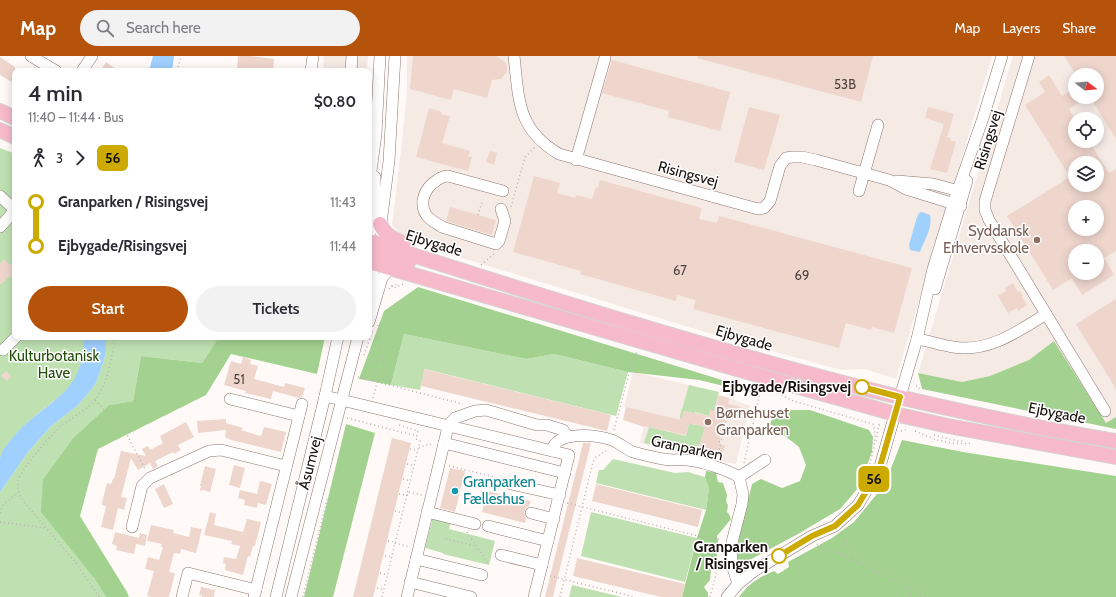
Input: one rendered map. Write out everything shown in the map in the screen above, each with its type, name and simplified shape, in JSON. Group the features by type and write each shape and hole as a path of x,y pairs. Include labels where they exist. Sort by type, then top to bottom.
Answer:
{"main road":[{"path":"0,112 12,117"},
{"path":"0,130 12,135"},
{"path":"380,224 382,229 390,237 444,264"},
{"path":"372,250 472,280 523,289"},
{"name":"Ejbygade","path":"372,250 444,264 766,362 900,397 992,418 1116,441"},
{"path":"372,251 393,269 895,414 961,429 1116,457"},
{"path":"788,384 830,388 889,403 900,397"},
{"path":"895,414 900,397"},
{"path":"895,414 906,407 973,419 992,418"}],"street":[{"path":"31,56 51,68"},
{"path":"84,68 92,56"},
{"path":"311,68 313,56"},
{"path":"351,68 352,56"},
{"path":"372,234 375,187 372,140 380,56"},
{"path":"372,247 380,224 389,161 395,56"},
{"name":"Risingsvej","path":"514,56 519,104 526,123 535,137 547,148 576,160 758,209 764,208 770,201 780,166 786,158 792,157 802,157 889,180 933,184 961,192"},
{"name":"Risingsvej","path":"900,397 917,339 933,268 957,205 1002,56"},
{"name":"Risingsvej","path":"1029,56 985,201 985,210 989,220 1106,411"},
{"path":"576,160 605,58"},
{"path":"859,191 878,125"},
{"path":"501,209 504,221 499,241 496,244 442,227 428,217 422,205 422,197 430,186 443,176 448,176 503,191"},
{"name":"Risingsvej","path":"889,180 906,189 957,205"},
{"path":"0,196 12,207"},
{"path":"0,227 12,213"},
{"path":"373,323 382,278 387,272 393,269"},
{"path":"917,339 954,348 972,348 990,345 1007,338 1046,314"},
{"path":"3,350 13,340"},
{"name":"Åsumvej","path":"276,597 326,396 337,340"},
{"path":"350,340 350,364"},
{"name":"Åsumvej","path":"291,597 357,340"},
{"path":"350,364 362,340"},
{"path":"326,396 569,455 534,597"},
{"name":"Åsumvej","path":"230,399 299,416"},
{"name":"Åsumvej","path":"182,597 188,573 255,593 302,404"},
{"path":"407,597 439,464 439,444 448,426 455,418 474,411 486,410 538,425 563,430 568,437"},
{"path":"727,597 738,584 754,570 812,536 835,526 858,505 879,470 895,414"},
{"name":"Granparken","path":"552,450 553,445 556,442 568,437 590,435 612,440 632,452 673,461 687,460 740,472 743,494 742,504 731,546 732,565 738,584"},
{"path":"439,444 565,473"},
{"name":"Åsumvej","path":"150,478 209,451 221,450 286,466"},
{"path":"740,472 765,460"},
{"path":"132,527 142,486 150,478"},
{"path":"511,484 560,495"},
{"path":"427,512 472,523"},
{"path":"531,513 554,519"},
{"path":"488,526 548,541"},
{"path":"501,555 542,565"},
{"path":"416,559 482,575"},
{"path":"410,582 471,597"}],"path":[{"path":"178,68 181,56"},
{"path":"478,215 482,202"},
{"path":"388,290 392,286 407,280 422,277"},
{"path":"392,286 393,288 406,283"},
{"path":"373,323 389,385"},
{"path":"99,597 76,563 23,501 18,492 18,480 24,469 60,427 96,400 108,371 115,340"},
{"path":"560,597 593,462 596,458 608,450 612,440 632,362 640,341"},
{"path":"372,381 377,359 382,358"},
{"path":"350,364 357,377 472,406 474,411"},
{"path":"916,386 919,387 920,392"},
{"path":"740,472 744,463 762,388"},
{"path":"773,391 793,402 873,424 875,429 874,441 869,470 879,425 895,414"},
{"path":"96,400 126,433 150,478"},
{"path":"347,418 417,436"},
{"path":"382,597 409,492 420,440 416,439 418,431 397,424"},
{"path":"714,467 725,424"},
{"path":"901,431 911,428"},
{"path":"419,448 428,444 439,444"},
{"path":"410,449 418,451"},
{"path":"407,464 415,466"},
{"path":"439,464 491,476 511,484"},
{"path":"403,479 411,481"},
{"path":"0,513 3,505 18,492"},
{"path":"409,492 421,495"},
{"path":"400,494 408,496"},
{"path":"568,503 726,542"},
{"path":"395,511 403,513"},
{"path":"0,522 47,528"},
{"path":"472,523 467,533 489,565"},
{"path":"839,530 855,562"},
{"path":"446,539 476,546"},
{"path":"388,541 408,546"},
{"path":"840,554 845,541"},
{"path":"816,543 824,550 840,554 926,597"},
{"path":"385,556 392,557"},
{"path":"710,597 719,564 724,559"},
{"path":"380,573 388,575"},
{"path":"550,576 636,597"},
{"path":"377,588 384,590"},
{"path":"909,597 912,590"}],"shaded area":[{"path":"324,56 368,56 367,68 323,68"},
{"path":"407,56 992,56 896,379 865,369 841,370 718,336 452,255 400,234 392,225 407,89"},
{"name":"Syddansk Erhvervsskole","path":"1013,56 1116,56 1116,417 1106,424 1054,341 1029,360 990,376 962,382 918,373"},
{"name":"Børnehuset Granparken","path":"633,372 719,392 719,396 750,406 736,464 682,454 640,443 644,426 667,431 671,418 624,407"}],"green space":[{"name":"Kulturbotanisk Have","path":"0,148 12,153 12,340 83,340 83,348 80,369 73,383 62,395 20,430 4,450 0,458"},
{"path":"418,287 745,387 753,393 699,380 628,372 554,354 526,359 404,334 391,385 359,379 384,311"},
{"path":"404,334 526,359 554,354 628,372 616,416 425,369 420,390 391,385"},
{"path":"106,340 217,340 202,363 141,356 133,401 109,405 73,438 43,479 94,578 106,597 0,597 0,492 28,452 50,427 77,406 91,390 96,383 106,352"},
{"path":"217,340 324,340 317,374 231,354 206,395 98,449 80,516 129,597 106,597 94,578 41,512 43,479 73,438 109,405 133,401 141,356 202,363"},
{"path":"1054,341 1106,423 1116,417 1116,429 922,389 918,373 962,382 990,376 1029,360"},
{"path":"689,385 719,392 714,411 710,410 709,416 695,412 694,415 693,413 684,411 682,417 692,424 705,427 697,449 690,447 689,452 644,443 649,427 686,436 689,424 681,422 680,416"},
{"path":"776,410 810,410 869,430 873,437 872,452 859,487 840,509 739,567 739,537 752,484 761,479 782,488 800,481 806,465 799,447 770,424"},
{"path":"346,424 375,433 333,597 304,597"},
{"path":"902,440 963,452 1116,476 1116,597 739,597 746,588 759,578 774,571 778,574 789,567 788,562 832,538 854,522 885,484"},
{"path":"613,459 675,473 688,472 705,477 709,489 706,510 596,483 599,470 603,470"},
{"path":"706,471 716,473 718,482 723,483 727,495 727,512 731,519 717,536 719,547 716,565 711,570 710,580 704,587 708,593 708,597 682,597 697,538 706,510 709,489 705,477"},
{"path":"591,512 697,538 685,582 581,556"},
{"path":"433,517 451,522 449,529 495,541 489,565 425,548"},
{"path":"572,585 622,597 569,597"}],"water":[{"path":"153,56 174,56 172,68 150,68"},
{"path":"922,212 930,215 931,219 928,234 920,252 910,250 909,245 917,217 919,213"},
{"path":"83,340 106,340 106,352 96,383 77,406 50,427 28,452 0,492 0,458 2,451 27,423 62,394 71,384 78,371 82,356"}],"building":[{"path":"238,56 274,59 273,68 237,68"},
{"path":"413,56 496,56 506,63 507,72 501,79 492,80 487,98 454,89 451,100 410,89"},
{"path":"698,56 873,56 861,102 697,58"},
{"path":"1064,56 1116,56 1116,139 1104,120 1104,112 1099,112 1094,104 1104,104 1104,68 1072,68"},
{"path":"0,57 15,68 12,68 12,82 0,75"},
{"path":"612,60 730,92 720,131 668,117 669,111 602,93"},
{"path":"106,62 115,68 102,68"},
{"path":"1049,75 1062,96 1068,92 1068,104 1077,104 1069,109 1071,112 1068,112 1068,148 1093,148 1098,156 1068,156 1068,174 1025,105 1045,92 1039,82"},
{"path":"749,107 780,115 764,170 734,162"},
{"path":"928,107 954,114 947,137 956,142 947,173 930,169 944,124 925,118"},
{"path":"429,108 442,112 441,114 450,116 442,143 470,151 468,156 472,157 468,171 416,157"},
{"path":"490,151 497,153 494,165 486,162"},
{"path":"1104,165 1109,173 1116,169 1116,251 1104,258 1104,244 1068,244 1069,280 1053,290 1007,216 1068,178 1068,192 1104,192"},
{"path":"534,176 560,183 557,193 575,198 576,195 592,199 596,187 598,188 600,180 702,208 699,219 717,223 719,216 912,268 894,333 872,327 871,330 846,323 839,348 693,309 696,300 677,295 676,301 580,274 581,271 513,252"},
{"path":"450,207 496,220 492,235 446,221"},
{"path":"1104,258 1114,275 1082,295 1073,280 1104,280"},
{"path":"4,259 10,265 12,263 12,278 10,276 0,285 0,264"},
{"path":"1013,283 1018,292 1020,291 1027,305 1018,311 1017,308 1008,313 998,296 1006,291 1005,288"},
{"path":"1116,299 1116,389 1076,324"},
{"path":"243,357 251,360 250,364 258,366 254,379 284,387 285,383 305,388 302,397 299,398 273,391 271,399 245,393 246,391 224,385 231,361 241,364"},
{"path":"424,369 611,415 607,431 421,386"},
{"path":"6,371 11,376 7,381 1,376"},
{"path":"719,395 729,398 728,404 741,407 739,414 730,411 726,424 724,424 719,444 725,445 722,457 696,453 705,427 689,423 686,435 644,427 623,420 626,407 681,420 684,411 709,416 710,410 714,411"},
{"path":"226,419 226,423 243,428 241,430 261,436 264,427 286,432 281,452 231,440 225,437 226,430 198,433 197,421"},
{"path":"186,422 194,437 178,445 181,450 174,454 173,452 155,461 158,466 153,469 150,463 138,470 131,458 121,497 127,498 124,510 118,508 113,530 101,527 106,506 102,505 102,503 107,483 111,484 114,479 121,451 146,456 142,449 148,446 150,450 163,443 160,436"},
{"path":"392,438 411,443 373,597 353,597"},
{"path":"583,443 591,443 553,597 545,597"},
{"path":"234,465 245,468 240,488 229,485"},
{"path":"205,466 216,469 210,492 203,490 200,491"},
{"name":"Granparken Fælleshus","path":"450,468 465,471 455,512 440,508"},
{"path":"260,481 272,484 266,505 258,503 257,508 244,505 245,500 238,498 240,490 257,494"},
{"path":"164,484 173,504 164,508 155,489"},
{"path":"596,484 702,510 698,527 592,501"},
{"path":"487,491 531,501 524,512 526,518 525,523 482,512"},
{"path":"210,512 216,514 214,525 243,532 247,519 261,522 255,546 253,546 250,557 248,556 243,575 225,570 226,564 223,563 224,557 236,559 240,546 231,544 232,541 204,535"},
{"path":"151,525 174,530 173,533 189,537 191,527 202,529 196,553 181,549 180,554 174,553 169,572 175,573 169,597 147,596 154,571 145,569 148,557 159,560 163,547 161,547 162,544 147,541"},
{"path":"115,532 139,538 140,533 147,535 145,546 136,544 134,554 116,550 117,546 112,544"},
{"path":"577,558 685,584 682,597 661,597 573,576"},
{"path":"201,587 215,590 214,597 202,597 199,595"}],"bus line":[{"name":"56","path":"779,556 812,536 835,526 858,505 879,470 900,397 862,387"}],"place":[{"name":"Syddansk Erhvervsskole","path":"1037,240"},
{"name":"Ejbygade/Risingsvej","path":"862,387"},
{"name":"Børnehuset Granparken","path":"708,422"},
{"name":"Granparken Fælleshus","path":"455,491"},
{"name":"Granparken / Risingsvej","path":"779,556"}]}
